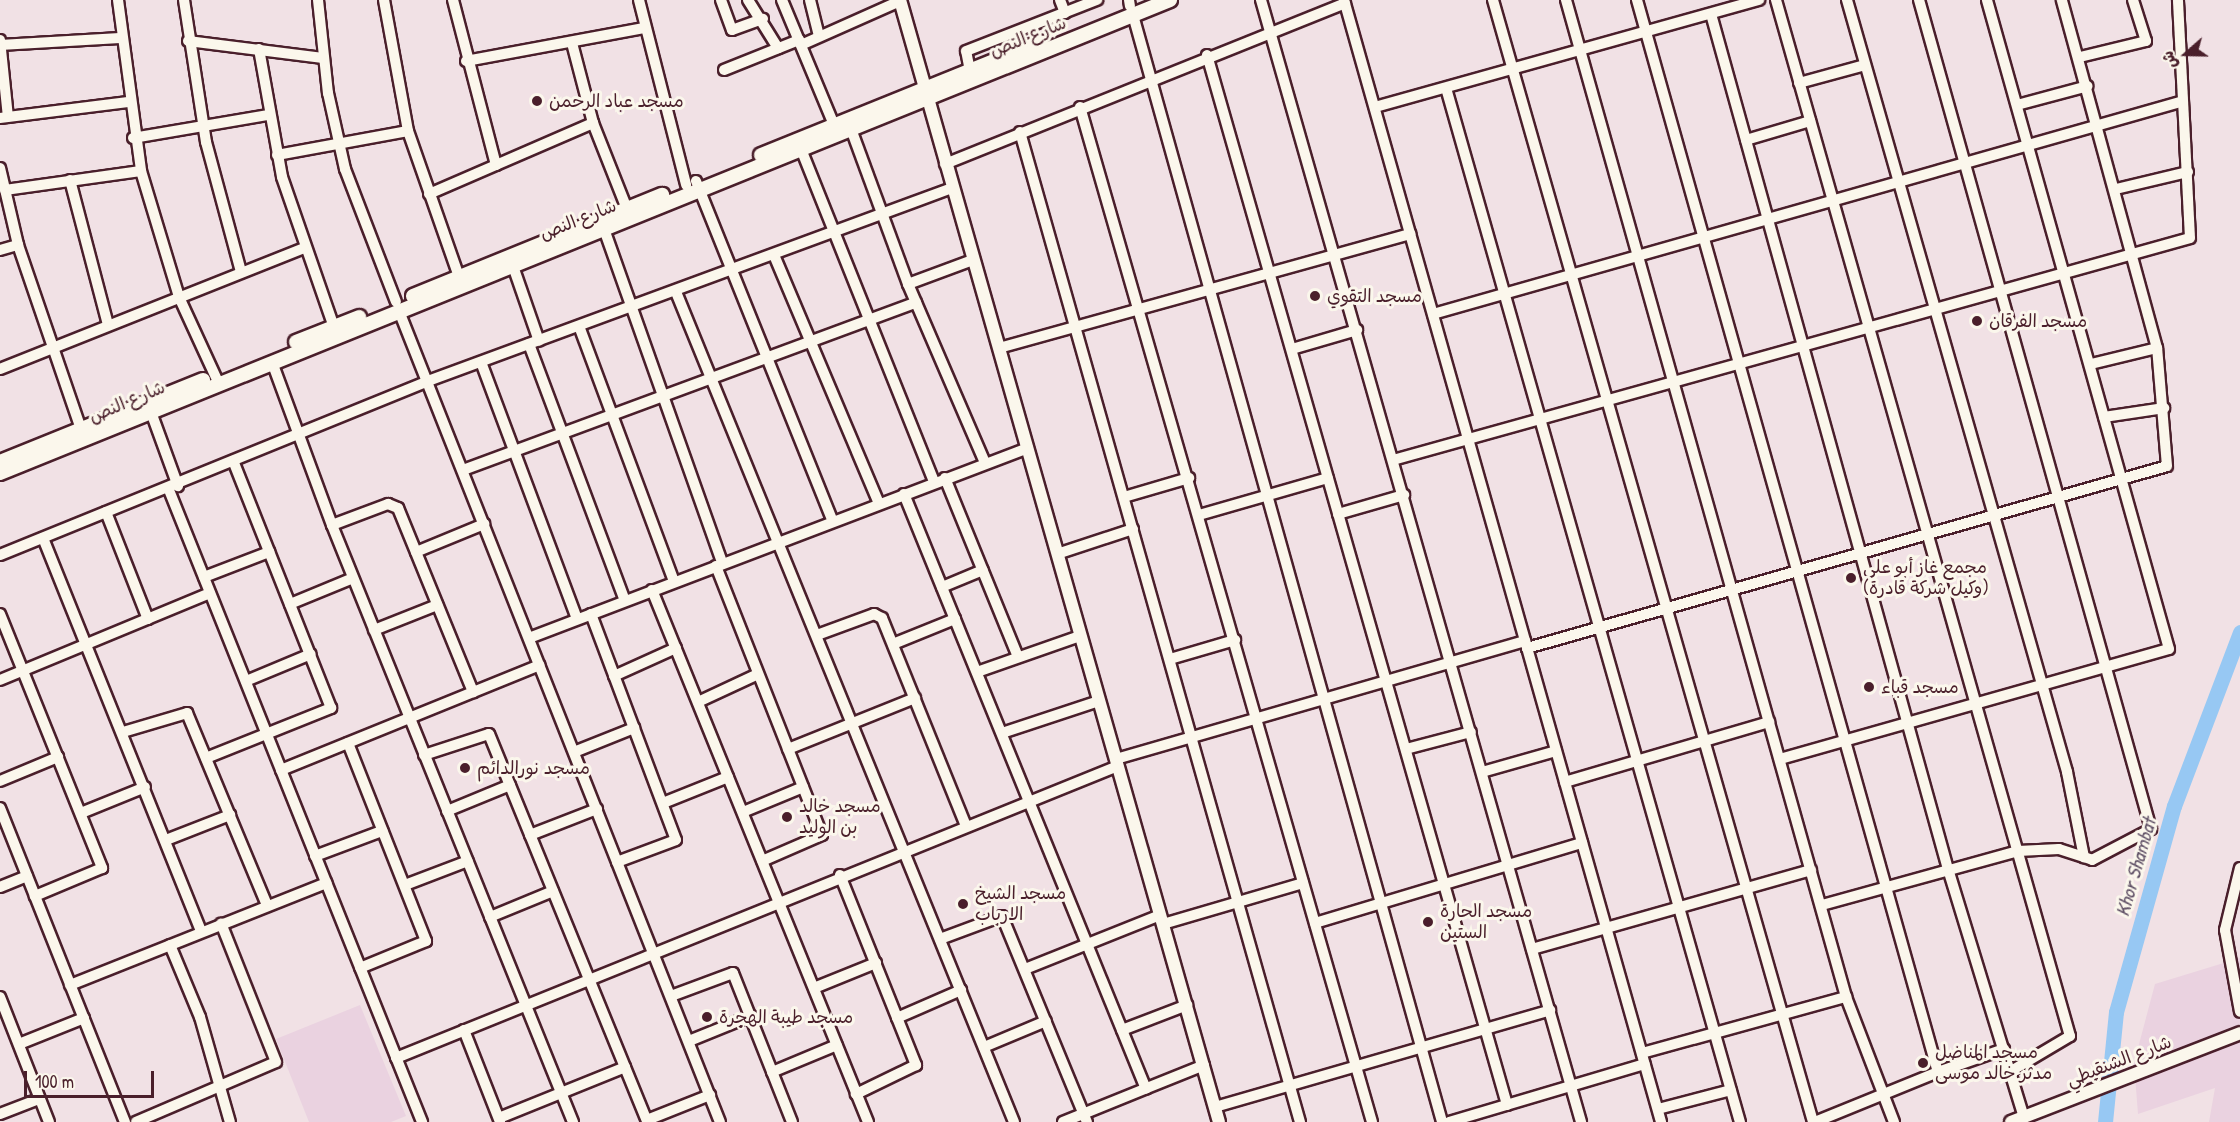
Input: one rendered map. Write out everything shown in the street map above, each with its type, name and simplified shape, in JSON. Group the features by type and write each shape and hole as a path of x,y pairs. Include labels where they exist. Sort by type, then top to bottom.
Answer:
{"main road":[{"name":"شارع النص","path":"0,473 151,412 334,327 513,266 582,233 627,208 801,149 851,129 928,93 1145,0"},
{"name":"شارع النص","path":"0,462 81,429 272,362 398,307 459,277 582,233 604,229 694,185 834,125 928,93 1014,52 1130,7 1170,0"}],"street":[{"path":"118,0 128,102 141,171 179,297 216,380"},
{"path":"184,0 188,41 204,127 241,272"},
{"path":"318,0 323,58 339,144 398,307 720,1122"},
{"path":"384,0 408,131 459,277"},
{"path":"453,0 466,61 496,165"},
{"path":"639,0 644,28 694,185 833,521"},
{"path":"721,0 732,30 763,18"},
{"path":"748,0 763,18 778,48"},
{"path":"782,0 834,125"},
{"path":"810,0 819,36"},
{"path":"1060,0 1065,13"},
{"path":"970,71 966,51 1097,0"},
{"path":"1261,0 1336,255 1581,1122"},
{"path":"1492,0 1573,274 1606,400 1814,1122 1938,1072 2004,1049"},
{"path":"1566,0 1671,381 1822,905 1846,997 1893,1122"},
{"path":"1637,0 1737,363 1938,1072"},
{"path":"1375,107 1759,0"},
{"path":"1776,0 1973,702 2070,1036 2011,1071"},
{"path":"1847,0 1992,516 2042,684 2084,857"},
{"path":"1822,905 2018,851 2051,848 2096,859 2151,829 1919,0"},
{"path":"1780,759 1973,702 2169,649 1988,0"},
{"path":"396,1058 525,1008 653,952 1029,801 1117,762 1191,736 1451,662 1600,627 2167,466 2164,408 2157,348 2099,126 2062,0"},
{"path":"2080,57 2146,41 2133,0"},
{"path":"1393,460 2191,237 2188,172 2180,102 2178,0"},
{"path":"724,70 778,48 819,36 900,1 1219,1122"},
{"path":"945,164 1080,107 1345,2 1661,1122"},
{"path":"1130,7 1148,80 1442,1122"},
{"path":"1711,14 1948,869 2011,1071 2018,1120"},
{"path":"466,61 644,28"},
{"path":"1008,35 1014,52"},
{"path":"0,45 120,38"},
{"path":"0,40 4,118 128,102"},
{"path":"188,41 323,58"},
{"path":"572,43 593,123 627,208"},
{"path":"259,49 267,115 277,155 304,248 334,327"},
{"path":"1207,56 1508,1105"},
{"path":"1799,83 1865,65"},
{"path":"2018,105 2088,86"},
{"path":"1446,88 1740,1122"},
{"path":"1433,314 2180,102"},
{"path":"1080,107 1189,478 1372,1122"},
{"path":"134,138 267,115"},
{"path":"1746,140 1810,122"},
{"path":"429,194 593,123"},
{"path":"851,129 880,212 916,302 985,463"},
{"path":"277,155 408,131"},
{"path":"1020,132 1300,1122"},
{"path":"801,149 830,231 934,482"},
{"path":"0,168 18,245 81,429"},
{"path":"5,190 141,171"},
{"path":"2116,189 2188,172"},
{"path":"70,180 108,325"},
{"path":"0,555 106,512 174,488 233,461 428,381 676,292 880,212 952,188"},
{"path":"604,229 629,309 719,565 758,674 822,839 762,861"},
{"path":"999,348 1139,309 1208,293 1410,234"},
{"path":"0,250 18,245"},
{"path":"0,369 304,248"},
{"path":"774,255 879,503"},
{"path":"909,284 973,260"},
{"path":"513,266 562,433 624,601"},
{"path":"676,292 1014,1122"},
{"path":"463,470 916,302"},
{"path":"579,326 674,582"},
{"path":"1292,349 1357,330"},
{"path":"2091,364 2157,348"},
{"path":"272,362 332,525 525,1008 573,1122"},
{"path":"481,362 577,619"},
{"path":"2104,417 2164,408"},
{"path":"151,412 204,577 420,1122"},
{"path":"529,638 1028,448"},
{"path":"206,758 331,708 233,461"},
{"path":"945,478 1018,657"},
{"path":"1124,497 1189,478"},
{"path":"1199,515 1328,478"},
{"path":"904,494 1146,1089"},
{"path":"1338,514 1404,495"},
{"path":"332,525 395,504 473,692"},
{"path":"106,512 148,619"},
{"path":"416,552 484,524"},
{"path":"1058,554 1133,529"},
{"path":"43,538 123,732 201,932"},
{"path":"204,577 269,552"},
{"path":"942,587 983,570"},
{"path":"290,604 353,578"},
{"path":"652,590 868,1122"},
{"path":"0,680 210,592"},
{"path":"374,630 437,605"},
{"path":"817,635 877,613 893,644 966,826"},
{"path":"0,614 102,870 35,896"},
{"path":"591,614 663,803 675,841 618,862"},
{"path":"893,644 955,619"},
{"path":"977,672 1080,636"},
{"path":"1170,659 1235,640"},
{"path":"614,676 676,648"},
{"path":"246,681 311,654"},
{"path":"281,770 540,665"},
{"path":"698,702 758,674"},
{"path":"788,749 915,698"},
{"path":"1002,733 1099,701"},
{"path":"123,732 184,711 267,905"},
{"path":"1565,782 1705,738 1769,722"},
{"path":"574,752 634,728"},
{"path":"424,755 487,732 647,1121 710,1095"},
{"path":"1406,749 1471,732"},
{"path":"348,743 405,885 425,942 360,968"},
{"path":"1482,772 1556,751"},
{"path":"0,781 58,757"},
{"path":"663,803 728,777"},
{"path":"447,811 510,784"},
{"path":"81,813 145,787"},
{"path":"743,812 803,787"},
{"path":"0,808 125,1122"},
{"path":"530,835 597,809"},
{"path":"166,840 230,815"},
{"path":"315,856 382,831"},
{"path":"1315,923 1582,843"},
{"path":"405,885 468,861"},
{"path":"2240,868 2225,930 2240,1012"},
{"path":"1532,949 1811,870"},
{"path":"840,875 876,963 915,1069 856,1094"},
{"path":"0,887 27,876"},
{"path":"1025,969 1087,944 1162,920 1238,902 1303,883"},
{"path":"70,985 221,923 326,884"},
{"path":"490,917 553,891"},
{"path":"940,939 1002,916 1085,1118"},
{"path":"136,1122 277,1060 221,923"},
{"path":"170,945 200,1017 218,1087 230,1122"},
{"path":"814,988 876,963"},
{"path":"671,996 730,971 751,1016 792,1122"},
{"path":"897,1018 961,990"},
{"path":"0,997 49,1122"},
{"path":"1449,1122 1570,1086 1716,1033 1846,997"},
{"path":"1122,1030 1187,1005"},
{"path":"1215,1107 1550,1010"},
{"path":"688,1041 751,1016"},
{"path":"18,1044 84,1018"},
{"path":"984,1047 1046,1021"},
{"path":"464,1030 500,1120 561,1092 625,1067"},
{"name":"شارع الشنقيطي","path":"2018,1120 2240,1033"},
{"path":"772,1072 837,1045"},
{"path":"1063,1122 1085,1118 1204,1065"},
{"path":"1658,1108 1731,1090"},
{"path":"0,1114 39,1099"}],"shaded area":[{"path":"2240,958 2240,1122 2209,1122 2215,1088 2138,1114 2134,1063 2155,984"},
{"path":"360,1005 406,1116 391,1122 309,1122 276,1039"}],"waterway":[{"name":"Khor Shambat","path":"2105,1122 2116,1012 2174,806 2240,632"}],"place":[{"name":"مسجد عباد الرحمن","path":"537,101"},
{"name":"مسجد التقوي","path":"1315,296"},
{"name":"مسجد الفرقان","path":"1977,321"},
{"name":"مجمع غاز أبو علي (وكيل شركة قادرة)","path":"1851,578"},
{"name":"مسجد قباء","path":"1869,687"},
{"name":"مسجد نورالدائم","path":"465,768"},
{"name":"مسجد خالد بن الوليد","path":"787,817"},
{"name":"مسجد الشيخ الارباب","path":"963,904"},
{"name":"مسجد الحارة الستين","path":"1428,922"},
{"name":"مسجد طيبة الهجرة","path":"707,1017"},
{"name":"مسجد المناضل مدثر خالد موسى","path":"1923,1063"}]}
